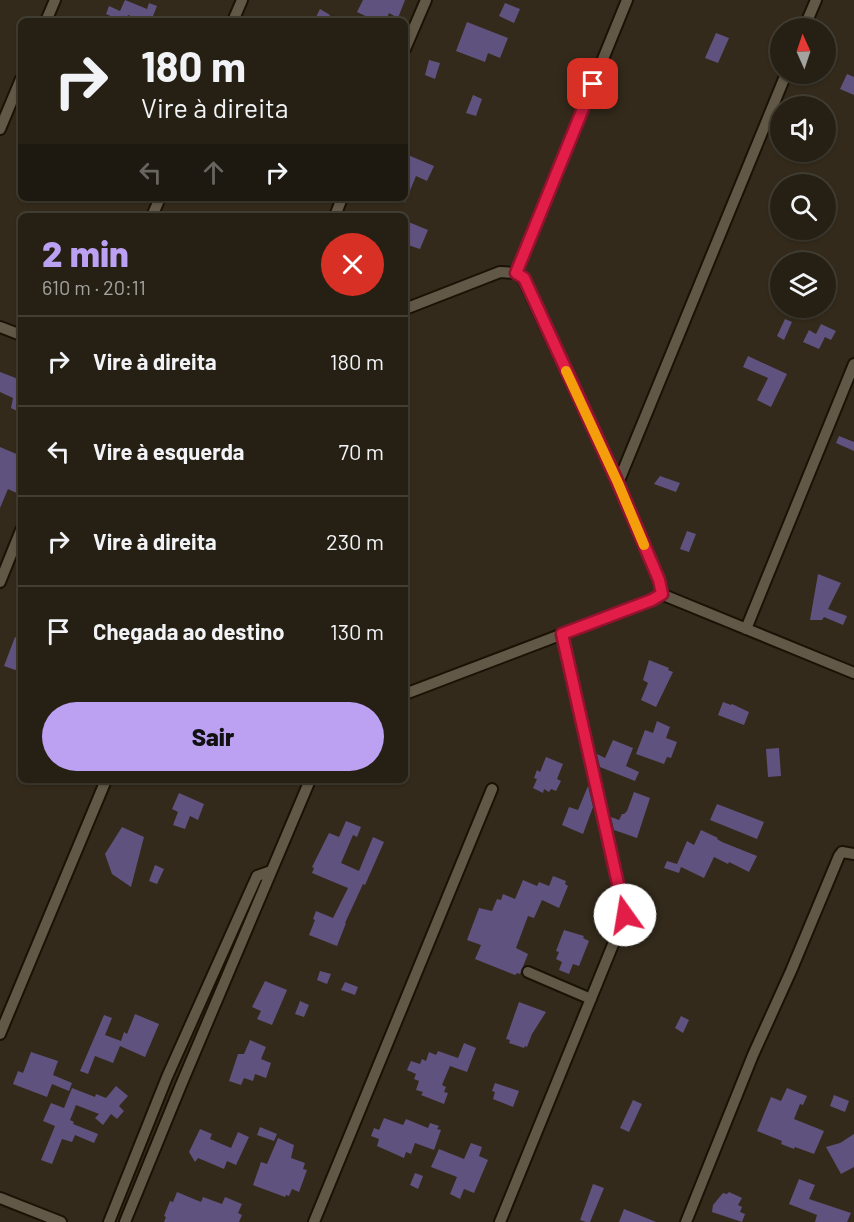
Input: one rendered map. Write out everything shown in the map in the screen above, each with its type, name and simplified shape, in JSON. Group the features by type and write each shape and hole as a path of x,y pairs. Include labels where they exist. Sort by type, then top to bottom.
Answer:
{"street":[{"path":"47,18 54,0"},
{"path":"234,18 242,0"},
{"path":"408,42 426,0"},
{"path":"516,273 627,0"},
{"path":"808,18 816,0"},
{"path":"618,483 782,84"},
{"path":"0,129 18,86"},
{"path":"408,308 500,272 516,273 524,278 618,483 659,580 662,594"},
{"path":"0,327 18,334"},
{"path":"746,629 854,364"},
{"path":"0,582 18,537"},
{"path":"662,594 854,673"},
{"path":"408,693 652,600 662,594"},
{"path":"500,1222 625,915 562,634"},
{"path":"0,1034 105,783"},
{"path":"125,1222 309,783"},
{"path":"314,1222 492,789"},
{"path":"686,1222 753,1055 839,856 842,852 854,854"},
{"path":"109,1222 167,1077 257,876 271,871"},
{"path":"528,972 591,999"},
{"path":"167,1077 181,1085"},
{"path":"0,1198 61,1222"}],"building":[{"path":"125,0 147,9 149,3 157,6 152,18 136,18 128,15 127,18 115,18 106,14 109,6 120,11"},
{"path":"363,0 405,0 398,18 389,13 387,18 370,18 357,12"},
{"path":"505,3 520,9 514,23 499,16"},
{"path":"320,9 330,15 329,18 316,18"},
{"path":"467,22 508,38 500,58 488,53 485,62 456,51"},
{"path":"716,33 729,38 718,63 705,58"},
{"path":"429,60 440,63 435,79 425,75"},
{"path":"847,74 854,77 854,95 840,89"},
{"path":"473,95 482,99 476,116 466,113"},
{"path":"408,155 434,166 427,181 416,176 408,196"},
{"path":"408,222 428,230 420,249 408,245"},
{"path":"785,319 792,322 784,340 777,336"},
{"path":"821,324 836,331 831,340 825,337 819,349 803,342 809,330 816,334"},
{"path":"748,356 787,374 771,407 757,400 768,378 743,367"},
{"path":"0,372 18,379 18,412 11,408 13,398 0,392"},
{"path":"839,436 854,442 854,451 836,443"},
{"path":"0,447 18,455 18,494 8,489 0,508"},
{"path":"660,476 680,483 676,492 654,484"},
{"path":"687,531 696,534 689,552 680,549"},
{"path":"818,574 841,583 828,609 847,616 843,625 824,617 822,620 810,620"},
{"path":"15,637 18,638 18,671 4,666"},
{"path":"649,660 673,672 656,707 641,700 648,683 643,680"},
{"path":"723,702 749,712 744,725 718,715"},
{"path":"657,721 670,727 666,738 677,742 671,758 667,757 664,764 636,754 645,730 653,733"},
{"path":"613,740 633,748 626,766 639,772 635,781 600,767 597,754 605,758"},
{"path":"779,748 781,776 768,777 766,749"},
{"path":"546,757 563,764 557,779 561,781 556,791 551,789 549,792 544,789 543,793 533,788 537,779 534,778 537,770 540,772"},
{"path":"588,786 593,807 583,834 562,825 569,807 578,810"},
{"path":"634,792 650,798 637,838 614,830 611,817 619,820 627,811"},
{"path":"179,793 204,804 198,820 190,816 185,829 173,825 178,812 172,809"},
{"path":"717,804 764,822 757,839 710,820"},
{"path":"346,821 361,827 357,837 353,835 341,863 359,871 373,837 384,842 345,923 337,946 309,935 316,911 333,918 348,888 312,873 314,868 312,867 329,833 339,837"},
{"path":"122,827 144,837 131,887 112,874 105,854"},
{"path":"701,830 722,842 757,856 749,872 714,857 704,878 681,867 679,873 664,868 667,861 677,864 687,841 694,845"},
{"path":"155,865 164,869 157,884 149,881"},
{"path":"553,876 566,881 565,884 568,886 559,908 542,900 534,918 528,916 516,948 528,954 520,974 515,975 475,959 481,945 467,940 479,908 492,911 497,899 501,900 503,894 515,899 523,880 537,886 539,882 549,886"},
{"path":"564,930 584,936 583,938 589,941 579,966 573,964 569,974 559,970 562,962 556,959 559,952 556,951"},
{"path":"320,971 331,974 327,984 317,980"},
{"path":"265,981 287,990 272,1025 257,1019 261,1011 252,1007"},
{"path":"345,982 358,987 355,995 341,990"},
{"path":"300,1001 309,1005 304,1017 295,1014"},
{"path":"519,1002 546,1012 532,1034 527,1047 524,1048 509,1043 510,1040 506,1039"},
{"path":"135,1014 159,1024 145,1057 120,1046 113,1063 95,1056 88,1074 80,1071 104,1015 112,1018 105,1035 121,1041 124,1032 127,1034"},
{"path":"681,1016 689,1020 683,1033 675,1028"},
{"path":"250,1040 266,1047 261,1059 271,1063 266,1078 255,1074 253,1081 244,1078 241,1085 229,1081 238,1054 244,1054"},
{"path":"464,1043 476,1048 467,1072 450,1066 442,1085 446,1087 444,1092 448,1093 444,1104 421,1095 423,1092 416,1090 419,1081 414,1079 416,1074 407,1070 411,1061 420,1064 422,1059 426,1061 429,1052 436,1055 438,1051 458,1058"},
{"path":"31,1052 58,1061 53,1075 72,1083 69,1091 52,1084 47,1097 13,1084 18,1071 23,1073"},
{"path":"495,1083 519,1091 513,1107 493,1099 495,1092 492,1091"},
{"path":"116,1086 128,1096 119,1106 124,1111 117,1119 111,1114 103,1125 95,1118 99,1114 76,1105 70,1120 74,1122 73,1124 98,1134 94,1143 75,1135 72,1142 62,1139 52,1164 41,1160 55,1126 43,1121 51,1103 64,1108 72,1088 95,1097 96,1094 106,1098"},
{"path":"787,1088 807,1096 803,1105 800,1104 794,1119 824,1131 814,1154 781,1144 782,1141 757,1131 771,1097 781,1101"},
{"path":"834,1095 849,1101 845,1112 830,1106"},
{"path":"633,1100 642,1104 629,1132 620,1128"},
{"path":"384,1118 403,1125 406,1119 428,1128 430,1123 439,1126 437,1129 441,1130 434,1150 415,1143 411,1154 406,1152 404,1158 377,1146 379,1139 371,1136 374,1128 379,1130"},
{"path":"260,1127 277,1134 274,1141 257,1135"},
{"path":"200,1129 212,1134 210,1139 231,1148 238,1132 249,1137 236,1165 227,1161 224,1169 198,1158 195,1162 189,1152"},
{"path":"854,1134 854,1167 841,1174 826,1147 840,1143"},
{"path":"278,1138 294,1145 291,1158 305,1163 303,1169 307,1170 299,1192 292,1189 289,1196 285,1197 253,1185 261,1162 267,1164"},
{"path":"471,1143 482,1147 479,1156 488,1160 474,1193 464,1189 460,1199 450,1194 457,1177 431,1167 439,1149 464,1159"},
{"path":"415,1173 423,1176 418,1189 410,1185"},
{"path":"799,1179 815,1185 809,1199 851,1213 847,1222 815,1222 817,1215 789,1204"},
{"path":"593,1184 604,1188 590,1222 586,1222 580,1220"},
{"path":"177,1192 201,1202 203,1197 222,1204 225,1197 242,1204 238,1213 242,1215 239,1222 164,1222 170,1201 173,1202"},
{"path":"729,1192 742,1198 738,1205 742,1207 740,1212 745,1214 742,1222 712,1212 713,1205 723,1193"},
{"path":"624,1209 656,1222 619,1222"}],"slow traffic":[{"path":"566,371 644,545"}],"route":[{"path":"593,84 516,273 524,278 618,483 659,580 662,594 652,600 562,634 625,915"}]}
